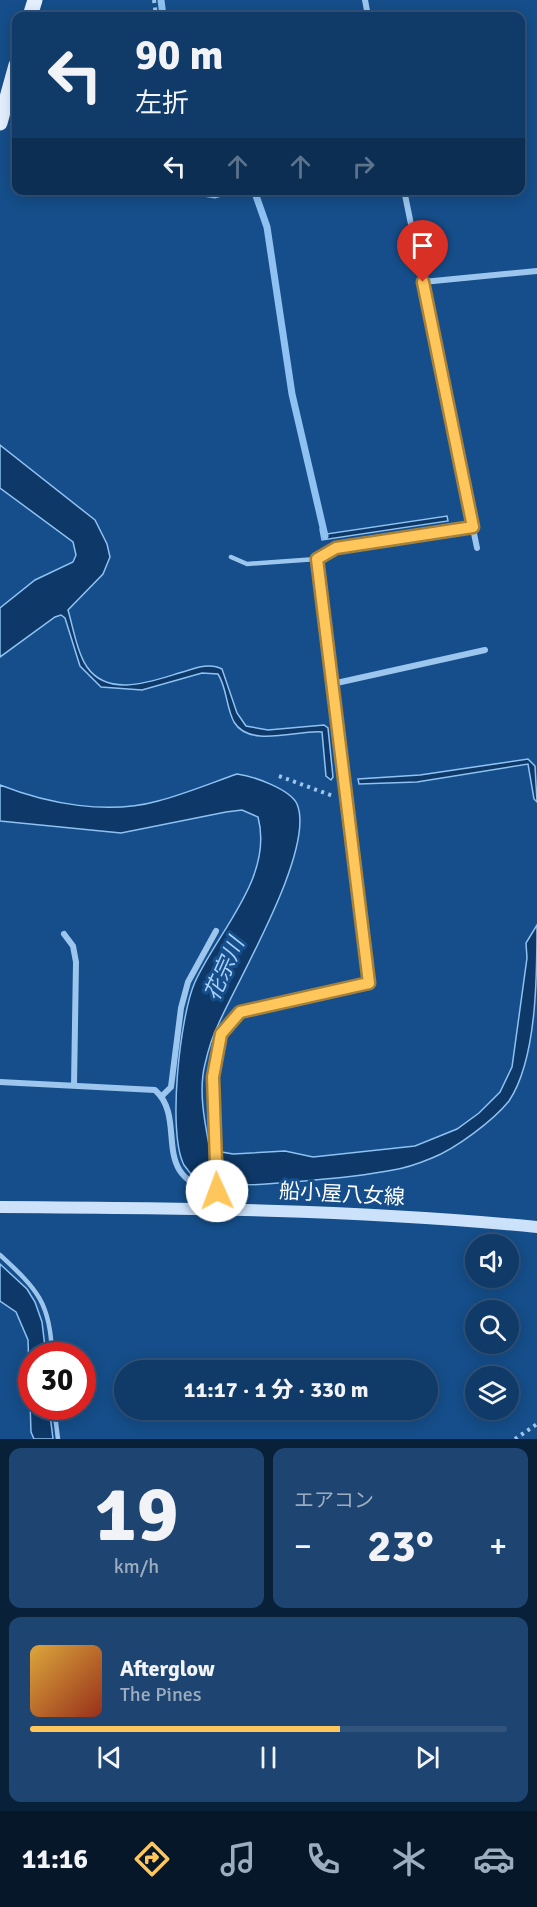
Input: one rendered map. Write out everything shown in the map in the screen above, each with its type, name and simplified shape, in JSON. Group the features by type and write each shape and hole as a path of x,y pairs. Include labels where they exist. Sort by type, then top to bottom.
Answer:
{"main road":[{"path":"0,123 12,80"},
{"name":"船小屋八女線","path":"0,1207 218,1208 457,1219 537,1227"}],"street":[{"path":"405,195 477,548"},
{"path":"423,282 537,271"},
{"path":"218,1208 213,1077 221,1034 240,1012 369,983 317,559 336,548 473,527"},
{"path":"332,684 485,650"},
{"path":"162,1096 171,1087 181,1008 188,982 216,931"},
{"path":"64,934 73,946 76,962 74,1086"},
{"path":"0,1082 155,1090 162,1096 169,1120 173,1155 180,1171 191,1183 217,1191"}],"lane":[{"path":"231,557 248,564 317,559"},
{"path":"0,1255 34,1287 45,1308 50,1342"},
{"path":"56,1420 58,1439"}],"path":[{"path":"279,776 345,801"},
{"path":"515,1439 537,1424"}],"water":[{"path":"0,445 95,520 107,544 110,557 103,574 68,610 87,667 97,677 108,683 121,685 148,682 200,667 213,666 222,669 237,713 246,726 268,730 324,725 328,728 333,777 331,780 326,776 322,732 263,736 251,735 241,730 231,716 218,674 202,673 142,690 101,687 80,666 65,618 61,615 0,657 0,608 35,580 73,562 76,555 73,542 0,488"},
{"path":"447,516 448,521 322,540 320,529 325,528 327,534"},
{"path":"528,759 535,766 537,802 534,799 528,764 417,782 359,784 358,779 420,775"},
{"name":"花宗川","path":"237,774 261,780 287,793 297,804 300,825 286,882 216,1030 207,1054 202,1096 210,1150 233,1154 285,1151 313,1157 415,1146 457,1129 479,1113 500,1092 512,1067 527,958 526,943 537,925 534,1016 525,1063 518,1083 502,1109 451,1148 408,1167 353,1176 234,1185 212,1185 197,1181 184,1165 176,1128 180,1046 195,982 251,882 258,861 261,839 258,817 242,810 121,833 0,821 0,785 58,802 119,807 168,798"},
{"path":"0,1264 27,1289 35,1302 42,1322 44,1342 28,1342 16,1312 0,1301"},
{"path":"31,1420 51,1420 53,1439 34,1439"}],"waterway":[{"path":"161,0 162,12"},
{"path":"256,195 267,227 292,394 325,536"}],"route":[{"path":"217,1191 213,1077 221,1034 240,1012 369,983 317,559 336,548 473,527 423,282"}]}
